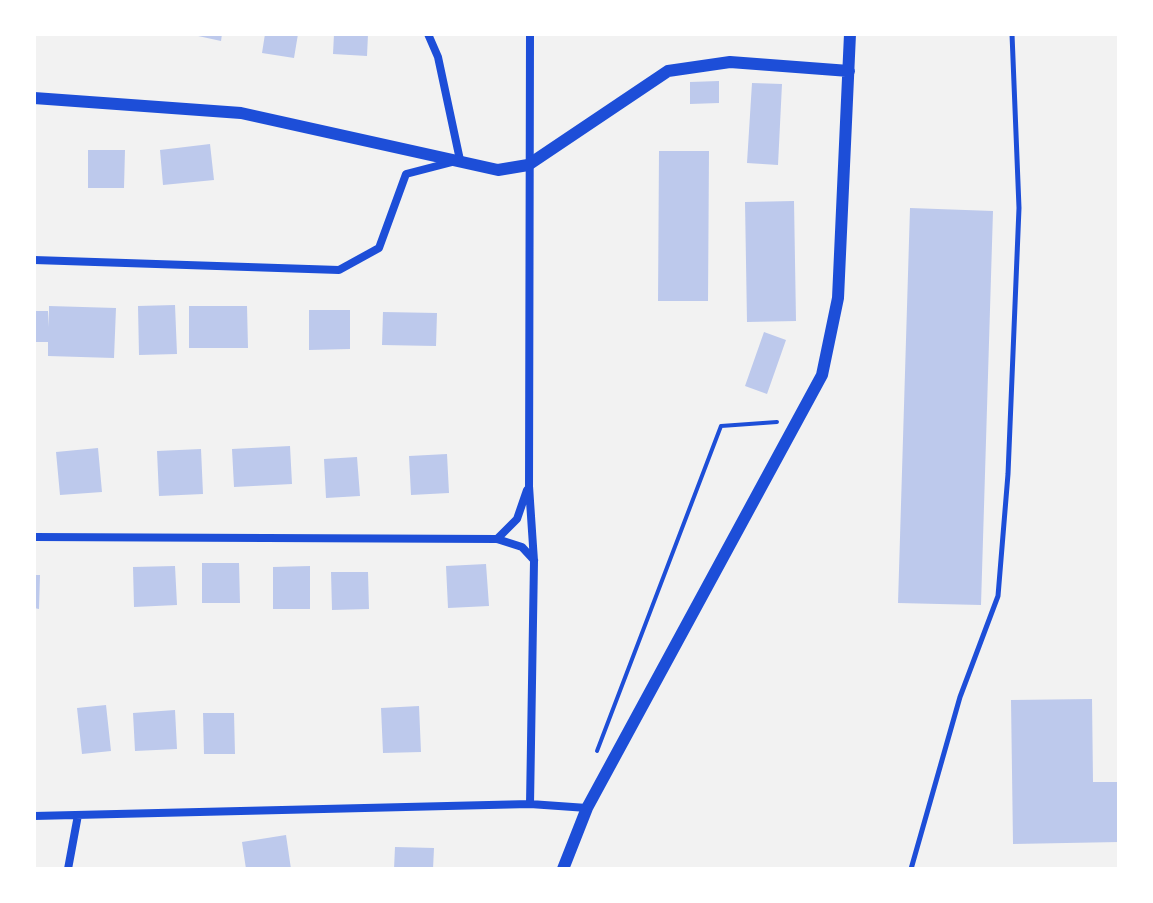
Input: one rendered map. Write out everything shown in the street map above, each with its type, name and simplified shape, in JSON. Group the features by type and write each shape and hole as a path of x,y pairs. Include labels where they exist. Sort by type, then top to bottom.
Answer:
{"street":[{"path":"428,34 438,57 460,160"},
{"path":"530,34 529,486 534,561 530,804"},
{"path":"563,869 587,808 822,375 838,298 850,34"},
{"path":"34,98 241,113 498,170 528,165 668,71 730,62 849,71"},
{"path":"34,260 339,270 379,248 406,174 460,160"},
{"path":"497,539 517,519 529,486"},
{"path":"34,537 497,539 522,547 534,561"},
{"path":"34,816 530,804 587,808"},
{"path":"68,869 78,815"}],"lane":[{"path":"911,869 960,697 998,596 1008,474 1019,208 1012,34"}],"path":[{"path":"597,751 721,426 783,422"}],"building":[{"path":"189,34 222,34 221,41"},
{"path":"265,34 298,34 294,58 262,53"},
{"path":"334,34 368,34 367,56 333,54"},
{"path":"719,81 719,103 690,104 690,82"},
{"path":"752,83 782,84 778,165 747,163"},
{"path":"210,144 214,180 163,185 160,150"},
{"path":"88,150 125,150 124,188 88,188"},
{"path":"659,151 709,151 708,301 658,301"},
{"path":"794,201 796,321 747,322 745,202"},
{"path":"910,208 993,211 981,605 898,603"},
{"path":"175,305 177,354 139,355 138,306"},
{"path":"49,306 116,308 114,358 48,356 48,342 34,342 34,311 48,311 49,327"},
{"path":"189,306 247,306 248,348 189,348"},
{"path":"309,310 350,310 350,349 309,350"},
{"path":"383,312 437,313 436,346 382,345"},
{"path":"764,332 786,340 767,394 745,386"},
{"path":"290,446 292,484 234,487 232,449"},
{"path":"98,448 102,492 60,495 56,452"},
{"path":"201,449 203,494 159,496 157,451"},
{"path":"447,454 449,493 411,495 409,456"},
{"path":"357,457 360,496 326,498 324,459"},
{"path":"202,563 239,563 240,603 202,603"},
{"path":"486,564 489,606 448,608 446,566"},
{"path":"175,566 177,605 134,607 133,567"},
{"path":"310,566 310,609 273,609 273,567"},
{"path":"331,572 368,572 369,609 332,610"},
{"path":"34,575 40,575 39,609 34,608"},
{"path":"1092,699 1093,782 1119,782 1119,842 1013,844 1011,700"},
{"path":"106,705 111,751 82,754 77,708"},
{"path":"419,706 421,752 383,753 381,708"},
{"path":"175,710 177,749 135,751 133,713"},
{"path":"203,713 234,713 235,754 204,754"},
{"path":"286,835 291,869 246,869 242,842"},
{"path":"395,847 434,848 433,869 394,869"}]}
